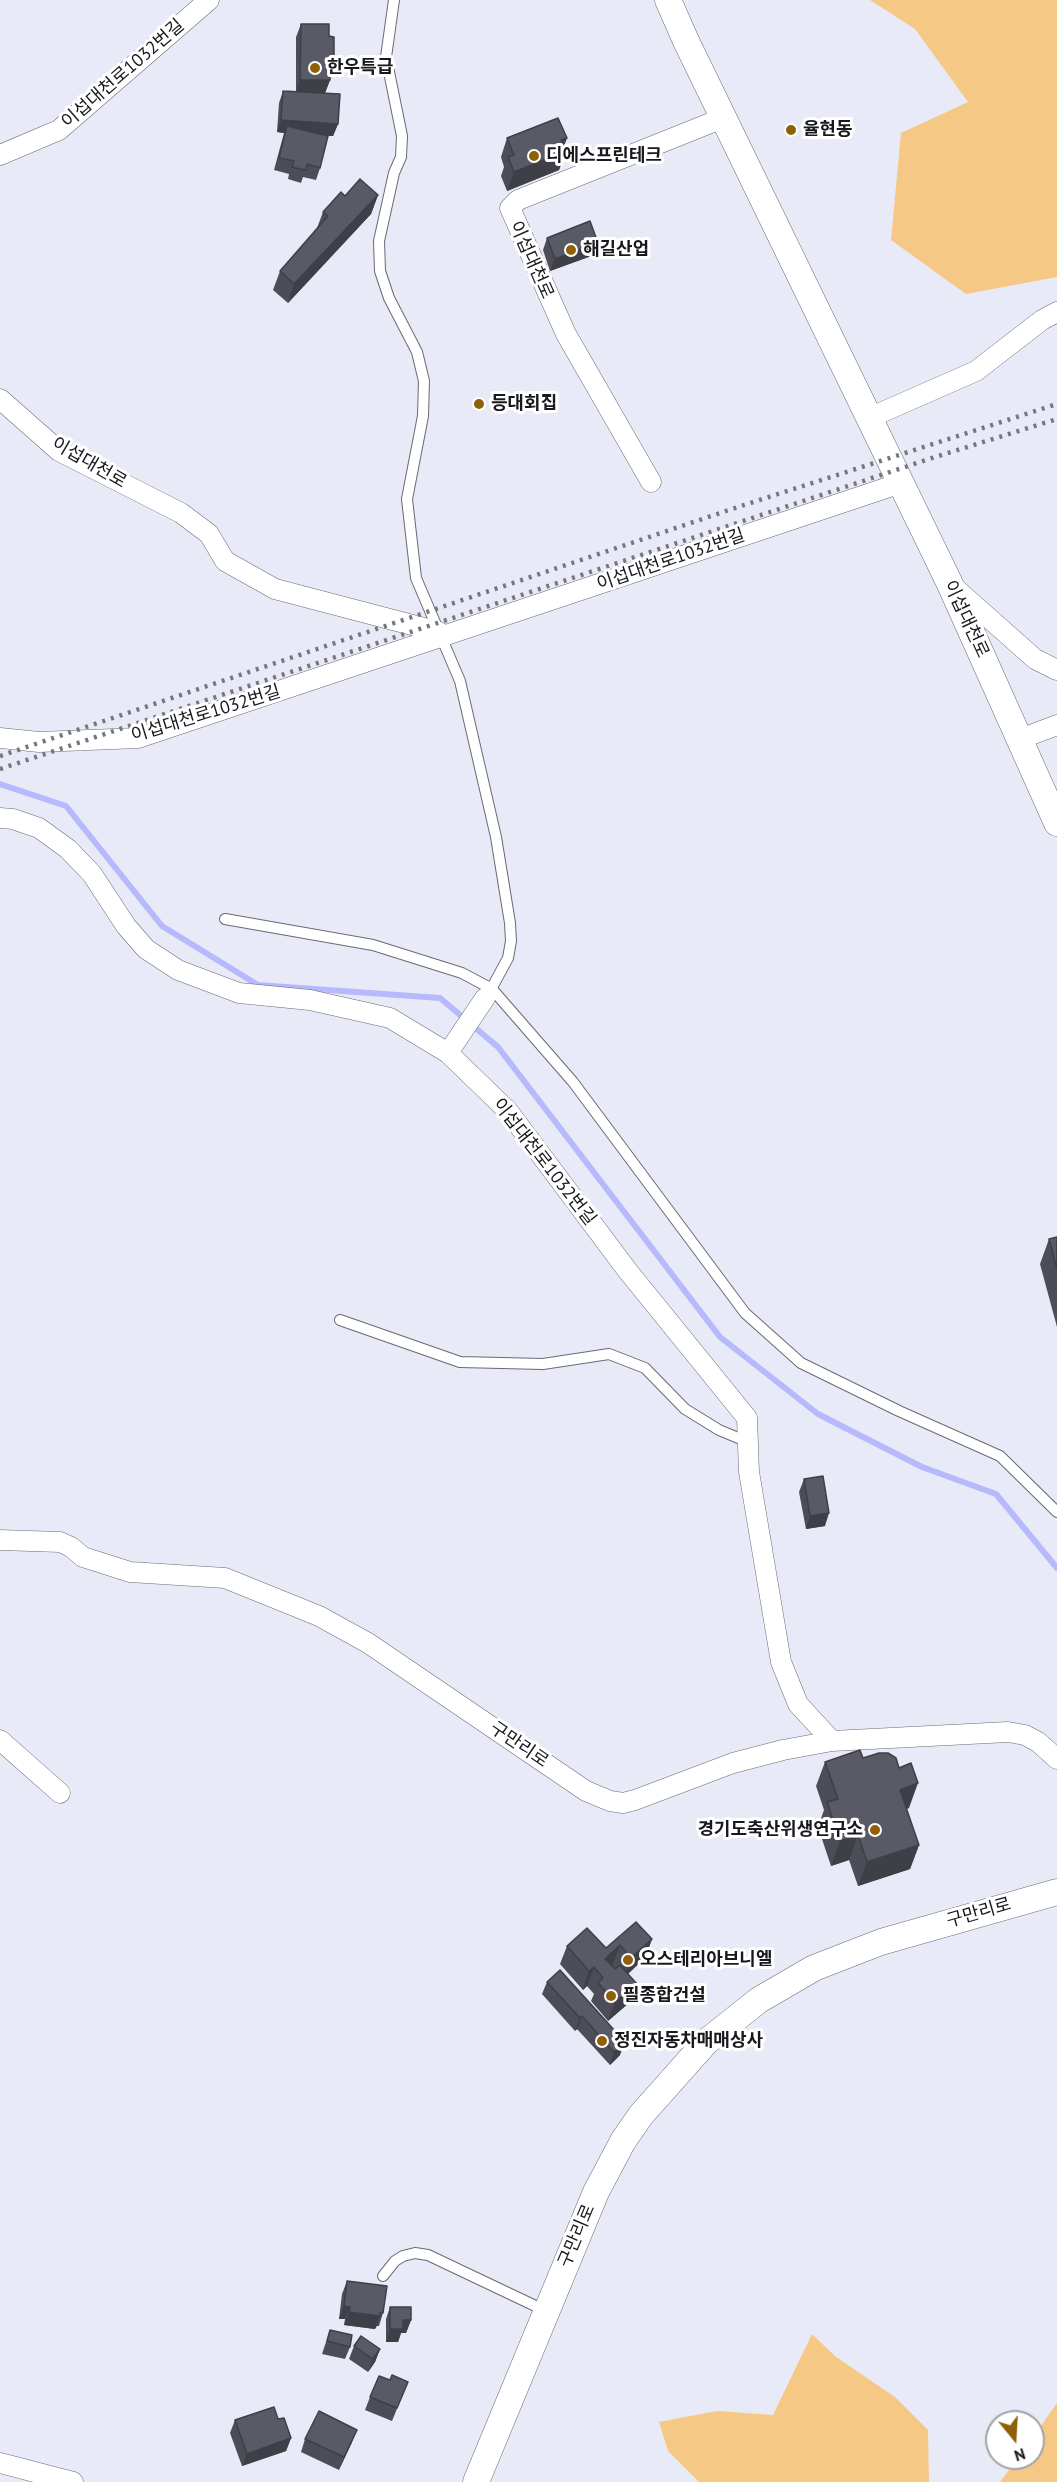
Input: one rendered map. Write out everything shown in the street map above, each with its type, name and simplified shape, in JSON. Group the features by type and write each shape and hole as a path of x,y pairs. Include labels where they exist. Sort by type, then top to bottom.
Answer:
{"street":[{"name":"이섭대천로1032번길","path":"0,155 59,130 209,0"},
{"name":"이섭대천로","path":"668,0 949,582 1057,823"},
{"name":"이섭대천로","path":"651,482 566,334 510,208 518,200 723,118"},
{"path":"869,418 976,371 1042,320 1057,312"},
{"name":"이섭대천로","path":"0,399 59,451 181,513 209,534 225,561 275,589 440,635"},
{"name":"이섭대천로1032번길","path":"0,738 39,742 138,738 440,635 901,483"},
{"path":"949,582 1035,659 1057,670"},
{"path":"1020,739 1057,725"},
{"name":"이섭대천로1032번길","path":"0,818 12,819 39,828 68,849 92,874 126,926 146,949 178,970 239,993 310,1000 390,1018 448,1053 508,1111 627,1270 747,1418 749,1472 781,1662 798,1704 832,1741"},
{"path":"452,1047 488,994"},
{"name":"구만리로","path":"0,1540 60,1542 71,1547 83,1557 130,1572 225,1578 308,1612 368,1643 586,1791 610,1801 623,1803 733,1763 783,1750 832,1741 1008,1732 1025,1735 1038,1742 1057,1759"},
{"path":"0,1740 60,1793"},
{"name":"구만리로","path":"476,2482 596,2192 623,2141 664,2087 706,2042 759,2000 814,1968 881,1942 1057,1892"},
{"path":"0,2463 73,2482"}],"lane":[{"path":"394,0 386,57 402,136 401,158 394,173 379,242 381,271 389,298 412,339 422,373 423,416 407,499 416,578 460,681 496,837 510,923 511,940 508,958 488,994"},
{"path":"225,919 373,945 462,973 488,994 573,1082 745,1313 801,1363 898,1411 1000,1456 1057,1512"},
{"path":"340,1320 460,1362 543,1364 609,1354 645,1368 693,1415 719,1430 748,1442"},
{"path":"382,2276 395,2261 403,2256 415,2253 428,2255 546,2311"}],"shaded area":[{"path":"870,0 1057,0 1057,277 966,294 891,240 901,133 968,102 915,29"},
{"path":"812,2334 836,2357 895,2397 928,2430 929,2482 699,2482 668,2451 659,2422 717,2411 773,2415"},
{"path":"1057,2403 1057,2482 1000,2482 1009,2470 1045,2470 1045,2420"}],"building":[{"path":"301,24 329,24 329,36 334,37 334,58 330,58 330,80 300,80"},
{"path":"283,91 340,94 338,124 281,120"},
{"path":"558,118 567,138 561,140 566,151 514,172 508,157 514,155 507,138"},
{"path":"287,126 328,136 320,168 307,164 306,170 300,169 292,167 294,161 279,158"},
{"path":"360,179 378,195 294,284 280,271 328,216 323,212 341,192 345,196"},
{"path":"590,221 598,243 555,259 547,238"},
{"path":"1057,1237 1057,1269 1049,1239"},
{"path":"823,1476 829,1513 810,1516 804,1479"},
{"path":"860,1750 863,1758 888,1753 896,1758 899,1768 911,1763 918,1783 900,1790 919,1845 867,1862 858,1835 840,1841 827,1802 838,1799 825,1762"},
{"path":"636,1922 652,1939 631,1958 620,1945 605,1959 615,1969 620,1965 637,1984 615,2002 598,1983 603,1978 594,1967 589,1971 567,1946 587,1928 606,1948"},
{"path":"560,1970 625,2042 614,2052 547,1982"},
{"path":"347,2281 387,2286 383,2313 380,2313 380,2316 349,2312 350,2307 344,2306"},
{"path":"390,2307 411,2307 411,2320 403,2320 403,2329 390,2329"},
{"path":"330,2330 352,2335 350,2347 327,2341"},
{"path":"361,2336 380,2349 373,2359 354,2346"},
{"path":"392,2375 408,2382 397,2408 370,2397 379,2376 390,2380"},
{"path":"274,2407 278,2419 284,2418 291,2438 247,2454 235,2420"},
{"path":"319,2411 357,2430 344,2457 305,2439"}],"waterway":[{"path":"0,784 66,806 162,926 258,985 440,998 498,1047 720,1337 818,1414 922,1467 996,1494 1057,1568"}],"railway":[{"path":"0,756 741,506 1057,404"},
{"path":"0,769 932,458 1057,419"}],"place":[{"name":"한우특급","path":"315,68"},
{"name":"율현동","path":"791,130"},
{"name":"디에스프린테크","path":"534,156"},
{"name":"해길산업","path":"571,250"},
{"name":"등대회집","path":"479,404"},
{"name":"경기도축산위생연구소","path":"875,1830"},
{"name":"오스테리아브니엘","path":"628,1960"},
{"name":"필종합건설","path":"611,1996"},
{"name":"정진자동차매매상사","path":"602,2041"}]}
